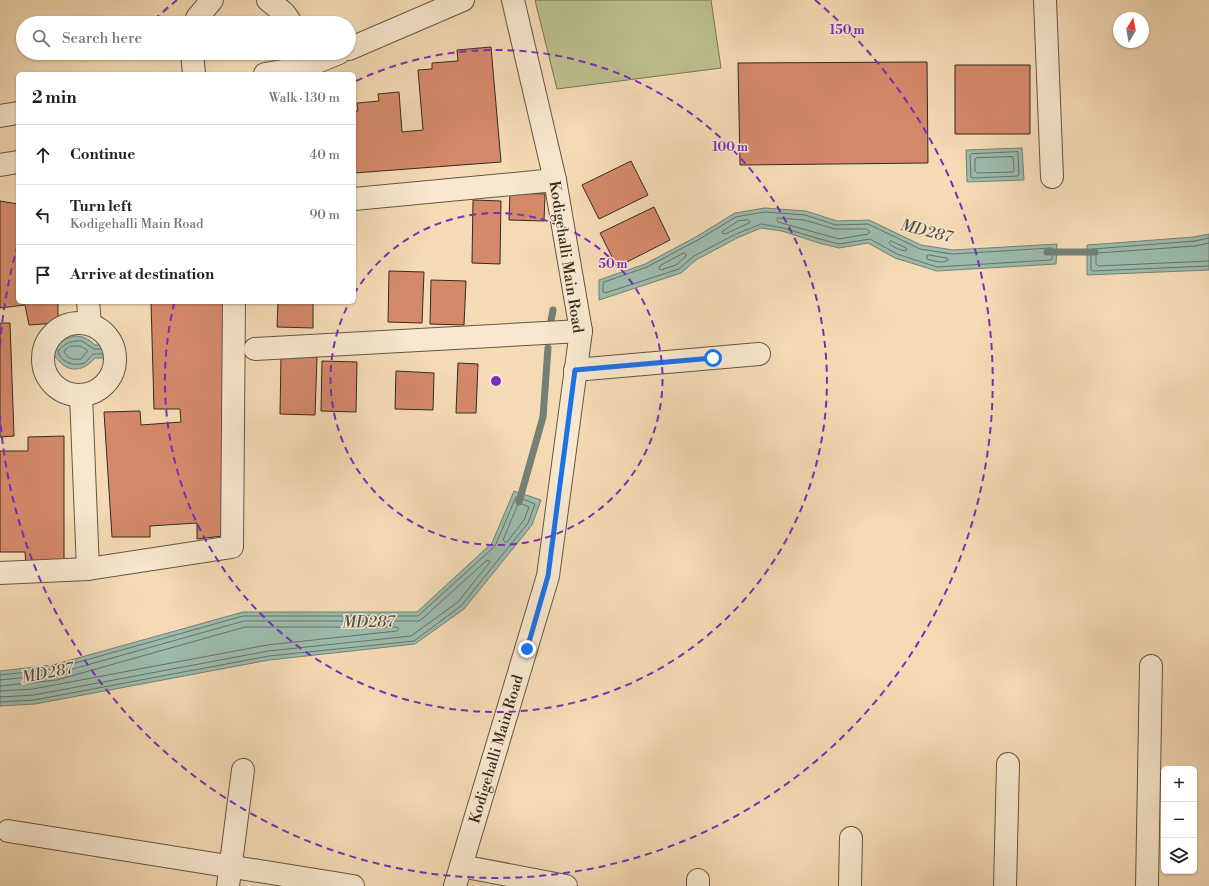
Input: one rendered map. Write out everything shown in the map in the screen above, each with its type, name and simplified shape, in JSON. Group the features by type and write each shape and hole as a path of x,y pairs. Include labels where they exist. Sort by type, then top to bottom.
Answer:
{"street":[{"path":"199,16 212,0"},
{"path":"268,0 286,16"},
{"path":"356,46 463,0"},
{"name":"Kodigehalli Main Road","path":"458,876 548,576 581,331 555,180 513,0"},
{"path":"1045,0 1052,177"},
{"path":"193,60 194,72"},
{"path":"271,72 304,60"},
{"path":"0,116 16,114"},
{"path":"0,165 16,162"},
{"path":"356,199 555,180"},
{"path":"88,304 90,324"},
{"path":"0,573 88,569 232,547 234,304"},
{"path":"90,324 101,330 110,340 115,351 116,364 112,376 104,386 93,393 81,395 68,394 58,389 50,381 45,371 43,360 44,349 49,338 57,330 66,325 90,324"},
{"path":"255,349 581,331"},
{"path":"575,370 759,354"},
{"path":"81,395 88,569"},
{"path":"1147,886 1151,666"},
{"path":"1005,886 1008,764"},
{"path":"230,876 243,770"},
{"path":"8,831 230,876 353,886"},
{"path":"850,886 851,838"},
{"path":"458,876 566,886"}],"green space":[{"path":"535,0 711,0 721,68 557,89"}],"water":[{"path":"1022,148 1024,180 967,182 966,150"},
{"path":"765,208 806,211 837,221 869,220 921,245 953,250 1057,244 1056,264 937,271 895,258 868,243 839,248 782,231 761,228 737,238 696,260 681,273 599,300 599,280 645,264 694,238 735,213"},
{"path":"1209,234 1209,270 1087,275 1087,245 1194,237"},
{"path":"76,336 83,337 95,345 109,345 109,358 95,358 87,365 77,369 68,368 63,365 55,356 54,349 64,340"},
{"path":"514,491 541,500 532,525 464,609 415,644 269,660 35,704 0,706 0,671 53,665 243,612 417,612 492,543"}],"building":[{"path":"491,47 501,162 356,173 357,103 379,101 378,94 399,92 402,132 423,130 418,70 432,69 432,63 458,61 457,50"},
{"path":"927,62 928,163 740,165 738,63"},
{"path":"955,65 1030,65 1030,134 955,134"},
{"path":"631,161 648,195 599,219 582,185"},
{"path":"510,193 545,194 544,221 509,220"},
{"path":"473,200 501,201 500,264 472,263"},
{"path":"0,201 16,204 16,304 58,304 58,323 29,325 25,305 0,308"},
{"path":"654,207 670,240 617,267 600,233"},
{"path":"389,271 424,272 422,323 388,322"},
{"path":"431,280 466,281 464,325 430,324"},
{"path":"151,304 224,304 231,535 197,539 197,523 150,526 150,537 112,537 104,412 140,411 141,425 181,422 180,409 154,409"},
{"path":"278,304 313,304 313,328 277,327"},
{"path":"0,323 10,323 14,436 0,437"},
{"path":"281,356 317,357 315,415 280,414"},
{"path":"322,361 357,362 356,412 321,411"},
{"path":"458,363 478,364 476,413 456,413"},
{"path":"396,371 434,373 433,410 395,409"},
{"path":"64,436 64,562 26,564 25,552 0,552 0,451 28,451 28,437"}],"waterway":[{"name":"MD287","path":"1047,252 1095,252"},
{"path":"551,321 553,310"},
{"name":"MD287","path":"519,502 543,417 548,348"}],"route":[{"path":"527,649 548,576 575,370 713,358"}]}
